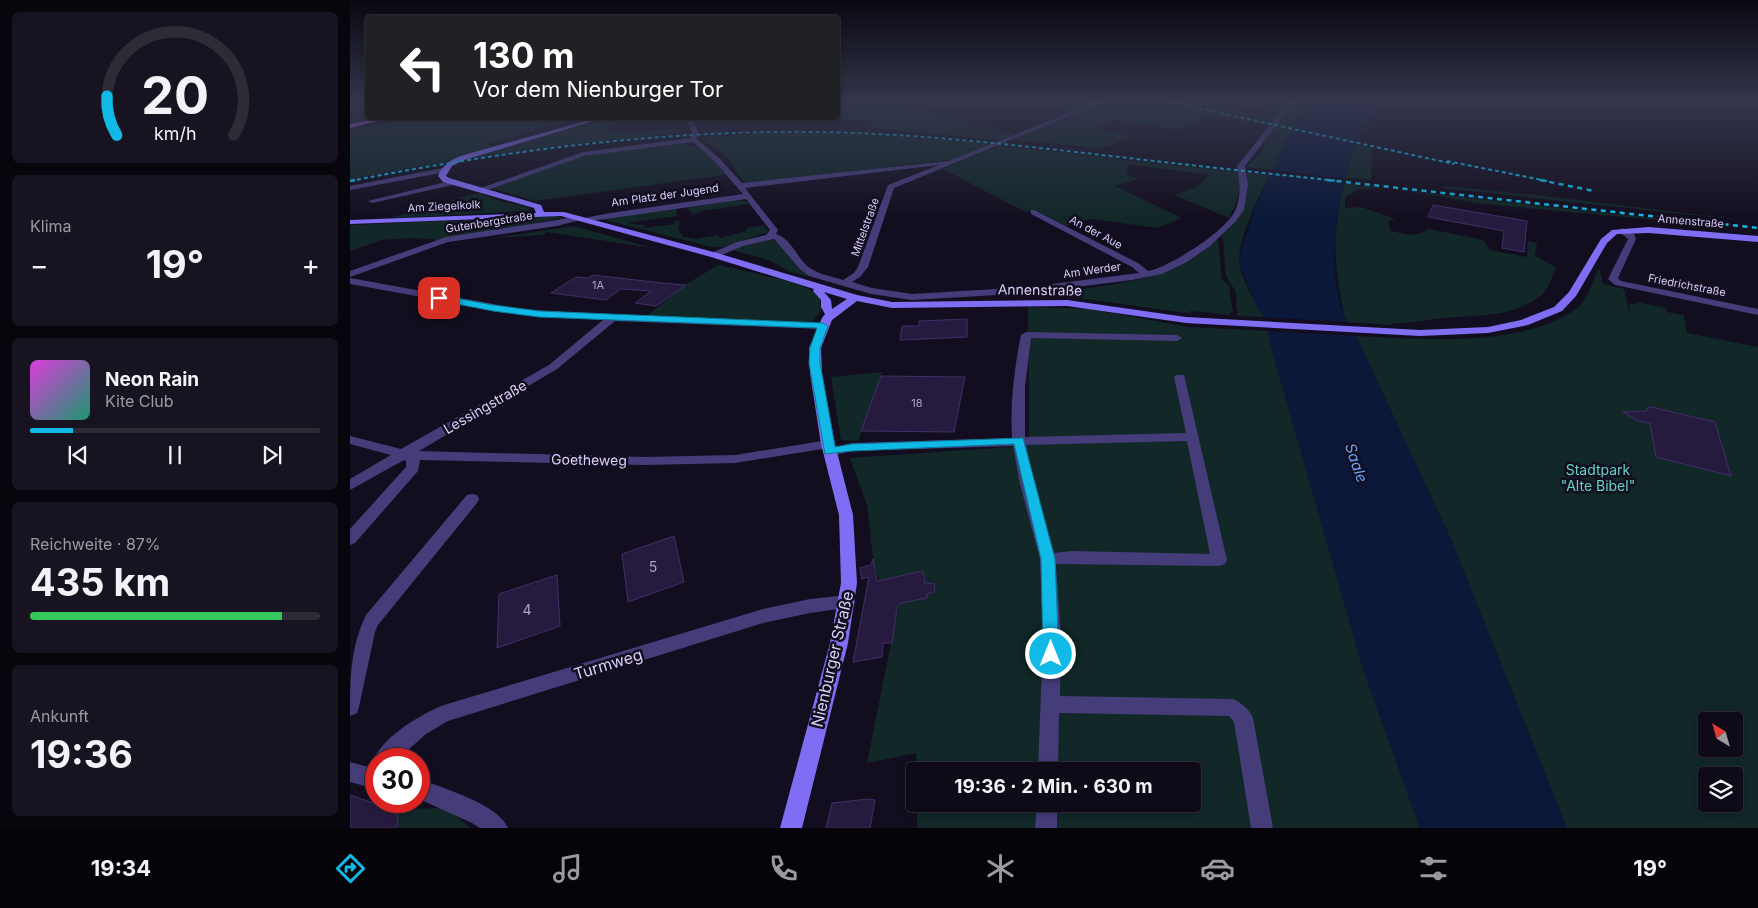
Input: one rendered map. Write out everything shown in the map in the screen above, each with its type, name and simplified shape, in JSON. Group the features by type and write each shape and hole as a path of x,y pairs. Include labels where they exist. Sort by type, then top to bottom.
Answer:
{"main road":[{"path":"524,140 470,155 454,162 443,170 443,177 478,190 538,207 540,214"},
{"name":"Am Platz der Jugend","path":"540,214 561,214 587,220 714,255 855,298"},
{"name":"Am Ziegelkolk","path":"350,222 540,214"},
{"name":"Annenstraße","path":"855,298 886,304 911,306 1032,302 1074,303 1186,320 1396,332 1436,333 1488,330 1524,322 1558,309 1573,294 1607,236 1622,231 1649,230 1758,239"},
{"path":"819,287 818,291 826,300 826,307 830,314"},
{"name":"Nienburger Straße","path":"791,828 839,644 849,583 846,515 829,448 815,363 815,348 823,326 830,314 855,298"}],"street":[{"path":"478,190 583,154 694,140"},
{"name":"Am Platz der Jugend","path":"694,140 716,157 740,186 774,230 770,235"},
{"name":"Mittelstraße","path":"843,284 857,275 862,267 891,187 1009,140"},
{"name":"Am Werder","path":"770,235 780,238 803,267 812,274 880,293 921,297 1048,288 1159,272 1195,253 1232,220 1240,210 1244,184 1241,166 1261,140"},
{"path":"740,186 930,162 952,163"},
{"path":"350,188 443,170"},
{"path":"372,201 454,182"},
{"name":"Am Platz der Jugend","path":"587,220 748,196"},
{"name":"An der Aue","path":"1034,212 1135,265 1146,274"},
{"name":"Gutenbergstraße","path":"350,274 446,240 557,223 577,218"},
{"name":"Friedrichstraße","path":"1622,231 1631,236 1632,239 1613,279 1622,285 1758,312"},
{"path":"714,255 740,244 770,235"},
{"path":"350,281 510,311 613,318 823,326"},
{"name":"Lessingstraße","path":"350,485 553,367 613,318"},
{"path":"1048,762 1052,638 1048,559 1019,440 1018,419 1026,335 1176,338"},
{"path":"1048,559 1072,557 1219,560 1180,377"},
{"name":"Goetheweg","path":"350,440 403,454 442,457 679,461 750,457 829,448 1019,440 1193,437"},
{"path":"350,539 413,468 413,459 403,454"},
{"path":"350,706 366,632 372,620 472,499"},
{"name":"Turmweg","path":"396,748 426,721 444,714 763,616 810,606 847,602"},
{"path":"1050,704 1233,708 1243,718 1262,828"},
{"path":"430,794 480,815 497,828"},
{"path":"1046,828 1047,812"}],"green space":[{"path":"350,140 502,140 487,144 493,147 451,161 350,179"},
{"path":"532,140 617,140 567,145 468,158"},
{"path":"702,140 939,140 994,144 956,159 746,184 725,155"},
{"path":"1013,140 1124,140 1103,148"},
{"path":"1287,140 1272,170 1246,167 1262,151 1265,144 1264,141"},
{"path":"683,144 702,150 725,175 535,201 491,188 572,158 597,152"},
{"path":"1357,145 1372,148 1371,180 1325,175"},
{"path":"999,146 1239,172 1239,190 1229,218 1174,195 1197,187 1209,175 1128,164 1127,175 1139,179 1115,186 1182,218 1158,228 1091,219 1066,226 1036,211 1025,212 943,169"},
{"path":"1246,173 1270,175 1246,228 1239,258 1244,280 1265,317 1237,316 1236,292 1226,276 1223,239 1220,237 1238,216 1245,201 1247,192"},
{"path":"1344,184 1383,188 1359,189 1345,197 1345,208 1361,207 1395,219 1388,222 1391,231 1420,234 1429,229 1483,240 1490,250 1527,257 1528,241 1537,243 1535,256 1556,267 1549,284 1539,297 1527,304 1501,313 1392,323 1392,325 1346,322 1339,286 1336,253 1337,220"},
{"path":"1443,186 1537,195 1758,222 1441,188"},
{"path":"1407,191 1735,227 1484,204"},
{"path":"474,194 481,194 500,201 530,208 529,211 390,218"},
{"path":"735,200 746,201 748,204 697,212 694,215 687,208"},
{"path":"676,208 677,216 627,223 644,225 645,228 674,224 674,221 680,220 678,229 683,237 696,239 718,235 720,238 747,231 746,228 764,225 768,232 724,247 712,247 601,219"},
{"path":"554,216 563,218 439,240 413,238 382,240 350,251 350,225"},
{"path":"574,226 652,248 547,232 542,235 494,238"},
{"path":"1218,239 1222,279 1229,286 1233,312 1229,313 1231,315 1189,312 1195,314 1071,297 1027,295 1103,286 1154,275 1199,255"},
{"path":"771,240 781,245 810,277 791,272 768,260 733,250 737,247"},
{"path":"718,265 798,283 819,295 821,310 812,323 644,318 685,285"},
{"name":"Stadtpark \"Alte Bibel\"","path":"1599,267 1603,284 1624,289 1630,316 1629,303 1636,305 1636,302 1666,308 1667,312 1684,315 1687,333 1758,347 1758,828 1567,828 1449,535 1356,336 1410,339 1470,338 1529,330 1556,320 1579,307 1587,295"},
{"path":"1028,307 1090,309 1189,327 1269,331 1271,347 1363,669 1420,828 917,828 917,812 1201,812 1201,762 916,762 916,753 867,763 898,608 901,603 927,598 927,594 935,592 934,583 925,584 923,571 879,580 874,565 867,505 850,458 1026,446 1025,442 1029,442"},
{"path":"882,372 858,441 841,440 831,377"},
{"path":"430,808 447,808 470,828 371,828 387,813 430,813"}],"water":[{"name":"Saale","path":"1286,140 1360,140 1346,177 1337,216 1334,259 1340,301 1346,320 1356,336 1449,535 1567,828 1420,828 1363,669 1271,347 1265,317 1257,308 1238,260 1254,211"}],"pier":[{"path":"1269,170 1348,179 1347,183 1267,174"},
{"path":"1262,317 1349,322 1359,336 1267,331"}],"building":[{"path":"1433,205 1527,221 1524,252 1502,248 1504,231 1428,217"},
{"path":"593,275 686,285 656,306 635,303 651,291 621,289 606,300 551,293 576,277 588,278"},
{"path":"967,319 967,337 900,340 902,326 919,326 919,321"},
{"path":"881,376 965,377 954,432 861,431"},
{"path":"1651,407 1715,422 1731,476 1656,457 1650,423 1638,421 1623,412 1647,411 1647,408"},
{"path":"674,536 684,582 628,602 622,554"},
{"path":"873,559 877,581 923,571 925,584 934,583 935,592 927,594 927,598 901,603 897,607 892,643 883,643 882,657 853,662 869,577 862,579 860,568 871,565"},
{"path":"557,575 560,626 497,648 499,594"},
{"path":"350,795 365,800 365,813 396,813 398,817 396,828 350,828"},
{"path":"867,799 875,800 870,828 826,828 832,803"}],"railway":[{"path":"350,181 466,160 582,144 633,140"},
{"path":"958,140 1338,181"},
{"path":"1342,140 1454,164"},
{"path":"1447,161 1547,181"},
{"path":"350,181 355,180"},
{"path":"1327,180 1758,228"},
{"path":"1540,180 1594,191"}],"route":[{"path":"439,298 510,311 539,314 823,326 815,348 815,363 821,408 830,452 852,447 1019,440 1048,559 1052,638 1051,654"}]}
